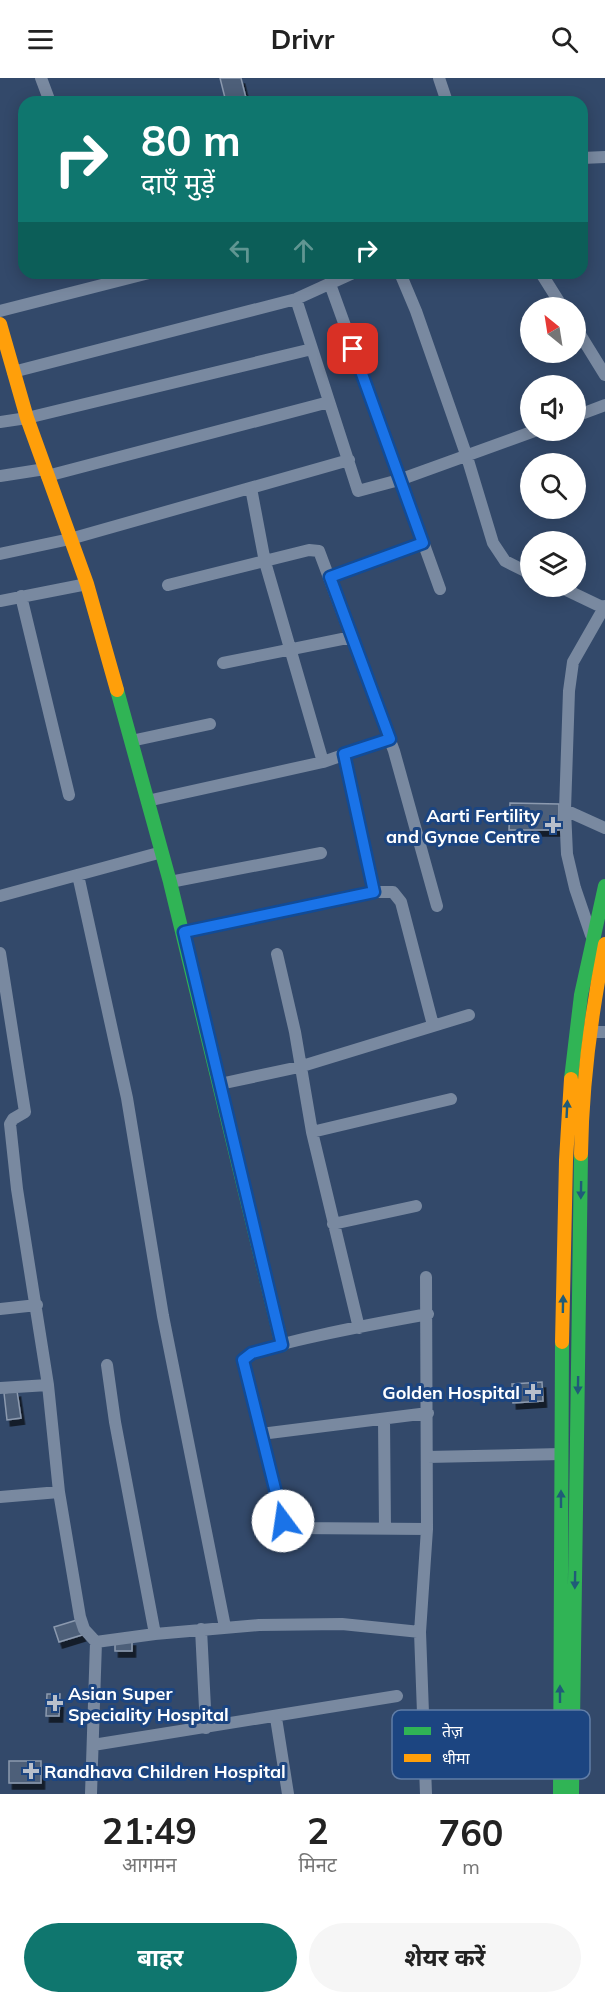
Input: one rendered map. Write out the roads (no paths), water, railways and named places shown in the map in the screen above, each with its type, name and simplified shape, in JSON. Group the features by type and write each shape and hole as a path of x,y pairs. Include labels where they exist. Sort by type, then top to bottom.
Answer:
{"street":[{"path":"41,78 48,96"},
{"path":"439,78 445,96"},
{"path":"588,158 605,157"},
{"path":"0,311 125,279"},
{"path":"13,372 296,299 340,279"},
{"path":"403,279 416,311 499,554 505,561 520,568"},
{"path":"546,279 556,297"},
{"path":"330,284 440,589"},
{"path":"296,299 358,491 399,480 520,437"},
{"path":"0,324 3,348 87,584 162,852 184,932 282,1345"},
{"path":"586,344 605,375"},
{"path":"0,422 27,418 312,349"},
{"path":"0,476 46,473 329,402"},
{"path":"586,412 605,405"},
{"path":"0,554 70,539 349,460"},
{"path":"251,488 265,562 322,762"},
{"path":"330,577 423,543"},
{"path":"168,585 315,550 322,555 390,739 437,906"},
{"path":"0,601 87,584"},
{"path":"21,596 69,795"},
{"path":"582,597 604,607 573,662 568,691 565,810 567,854 575,888 591,935"},
{"path":"223,663 352,637"},
{"path":"131,741 210,724"},
{"path":"147,801 322,762 390,739"},
{"path":"344,754 374,892"},
{"path":"565,810 605,828"},
{"path":"0,896 162,852"},
{"path":"170,882 321,853"},
{"path":"78,875 127,1098 163,1316 225,1627"},
{"path":"560,1710 561,1454 567,1105 578,1012 591,935 605,886"},
{"path":"184,932 374,892 393,892 401,902 433,1025"},
{"path":"573,1710 582,1113 589,1032 605,944"},
{"path":"0,953 25,1112 13,1119 10,1124 17,1189 37,1305 59,1492 80,1617 84,1629 96,1642 91,1794"},
{"path":"277,954 298,1050 299,1067 312,1132 359,1328"},
{"path":"220,1084 299,1067 469,1015"},
{"path":"589,1032 605,1032"},
{"path":"312,1132 451,1099"},
{"path":"333,1224 416,1206"},
{"path":"423,1710 420,1632 427,1529 428,1314 426,1278"},
{"path":"0,1309 37,1305"},
{"path":"427,1529 296,1528 286,1525 283,1521 243,1360 252,1353 282,1345 428,1314"},
{"path":"107,1365 130,1510 155,1634"},
{"path":"0,1388 48,1385"},
{"path":"261,1434 428,1413"},
{"path":"384,1419 385,1528"},
{"path":"427,1457 561,1454"},
{"path":"0,1497 59,1492"},
{"path":"96,1642 225,1627 342,1624 420,1632"},
{"path":"201,1629 206,1728"},
{"path":"93,1745 276,1718 397,1696"},
{"path":"276,1718 288,1794"},
{"path":"425,1779 426,1794"},
{"path":"560,1779 560,1794"},
{"path":"572,1779 572,1794"}],"place":[{"name":"Aarti Fertility and Gynae Centre","path":"553,825"},
{"name":"Golden Hospital","path":"533,1392"},
{"name":"Asian Super Speciality Hospital","path":"55,1703"},
{"name":"Randhava Children Hospital","path":"31,1771"}]}
